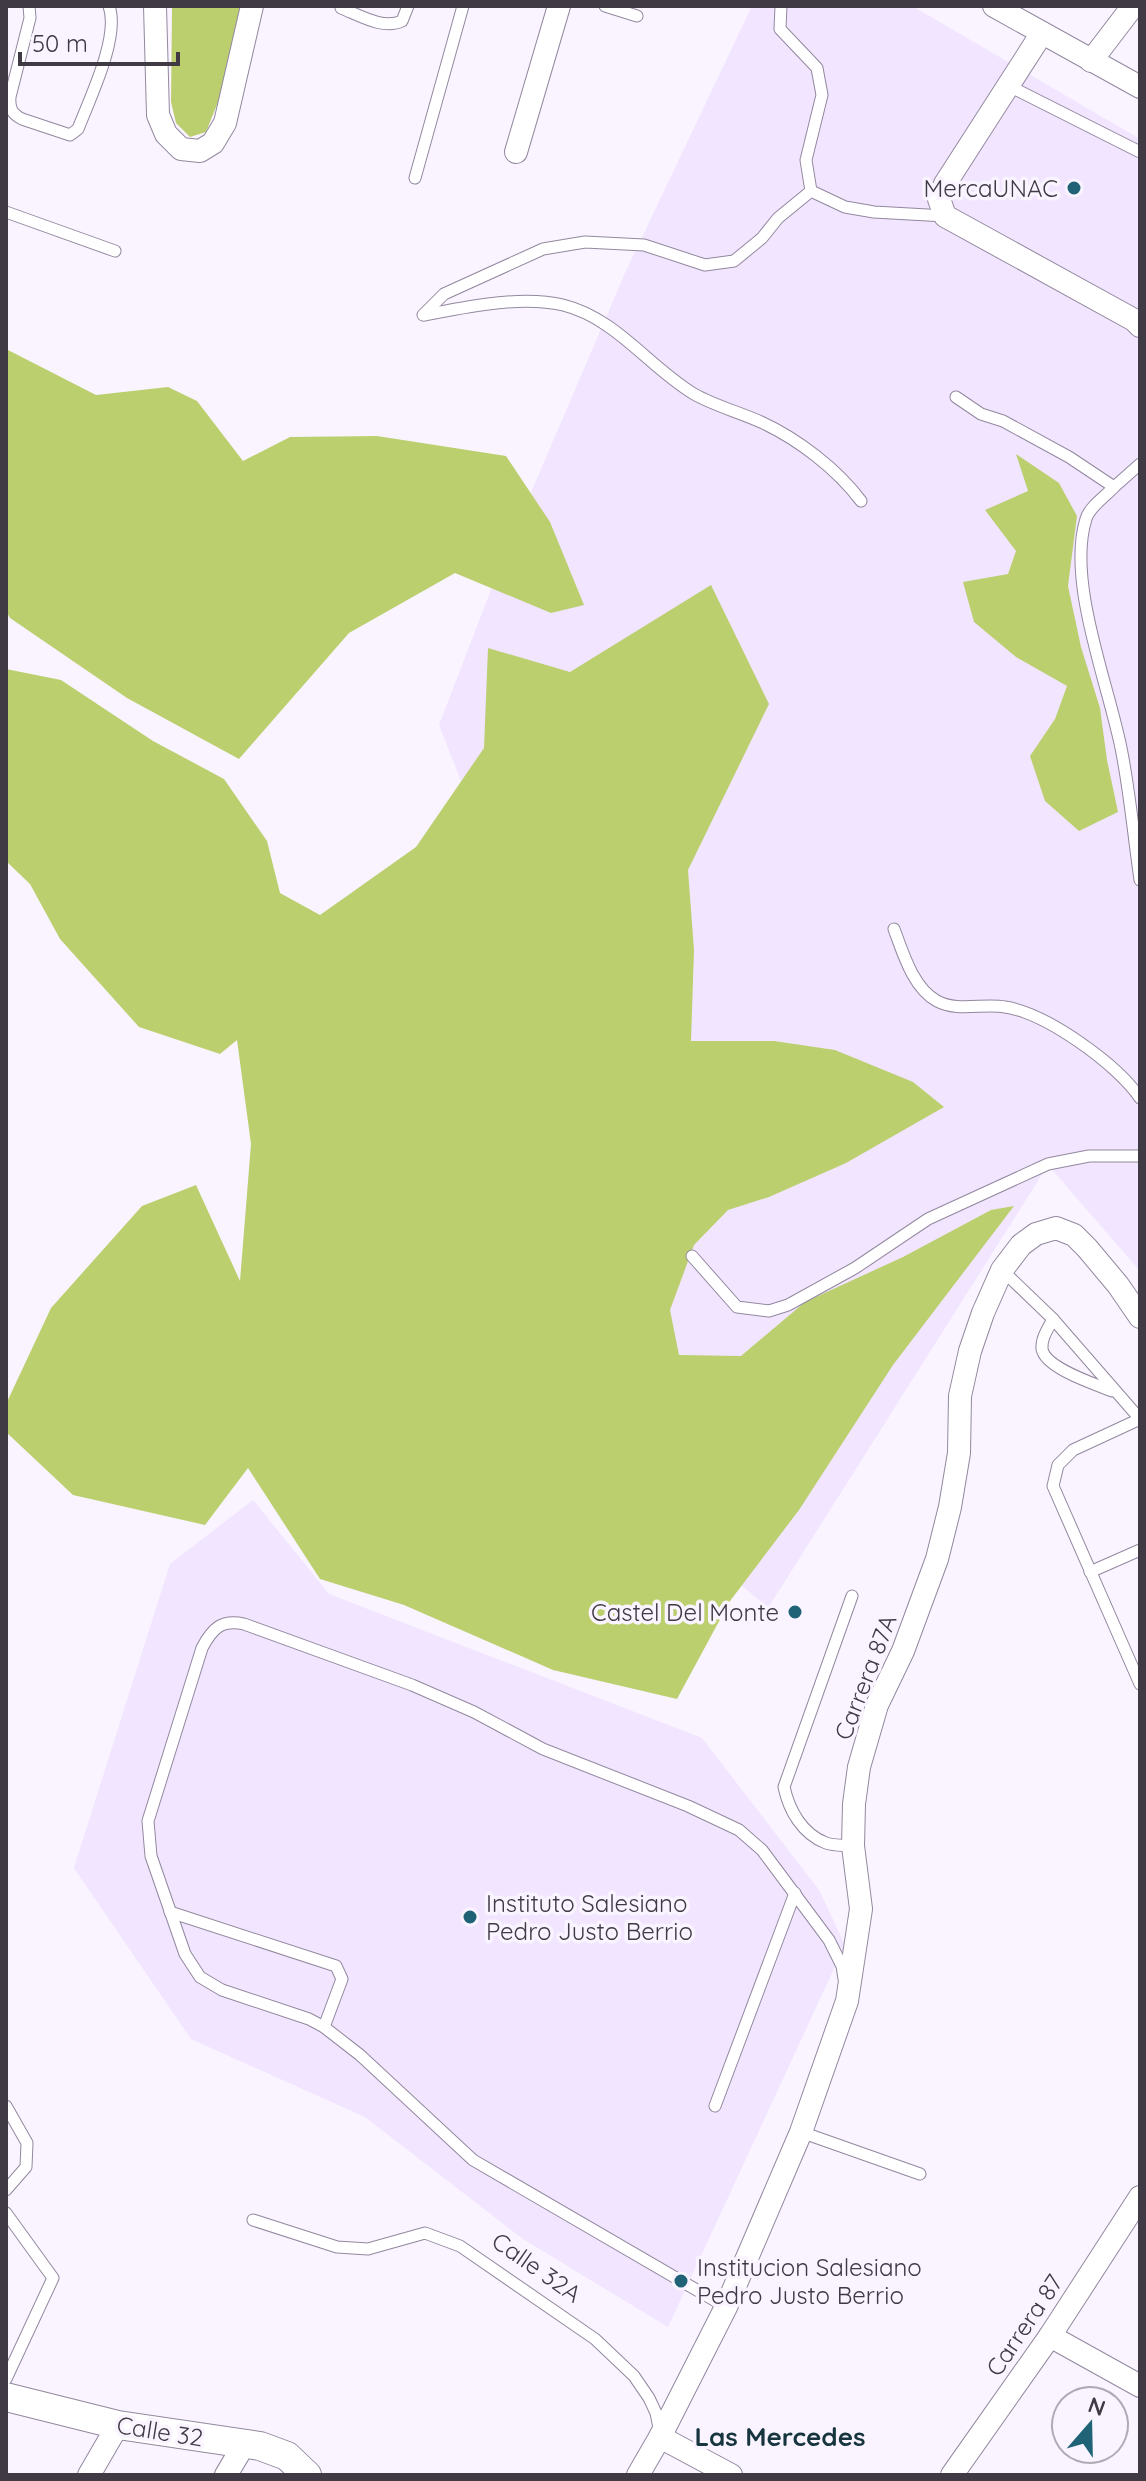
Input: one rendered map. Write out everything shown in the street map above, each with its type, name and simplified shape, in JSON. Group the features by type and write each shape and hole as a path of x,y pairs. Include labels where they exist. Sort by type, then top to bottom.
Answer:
{"street":[{"path":"155,6 158,115 166,134 181,149 200,151 209,147 225,123 252,6"},
{"path":"516,152 559,6"},
{"path":"994,6 1140,87"},
{"path":"1091,61 1133,6"},
{"path":"1042,33 945,184 939,199 945,216 1140,326"},
{"name":"Carrera 87A","path":"638,2475 726,2307 801,2132 847,2001 861,1909 853,1846 859,1767 877,1705 903,1651 937,1559 959,1453 960,1396 983,1313 1002,1270 1021,1245 1036,1234 1056,1228 1074,1235 1087,1248 1140,1317"},
{"name":"Carrera 87","path":"952,2475 1050,2336 1137,2199"},
{"path":"1050,2336 1140,2386"},
{"name":"Calle 32","path":"6,2397 118,2425 275,2450 287,2456 307,2475"},
{"path":"89,2475 118,2425"},
{"path":"660,2437 731,2475"},
{"path":"226,2475 245,2443"}],"lane":[{"path":"29,6 30,18 10,97 11,109 15,116 70,135 78,129 110,43 112,27 109,6"},
{"path":"341,8 394,25 402,21 408,6"},
{"path":"415,178 463,6"},
{"path":"605,6 637,16"},
{"path":"781,6 780,29 817,68 822,95 806,160 811,191"},
{"path":"1009,86 1140,152"},
{"path":"811,191 845,207 945,216"},
{"path":"811,191 734,261 705,265 644,245 585,242 543,249 444,294 423,315 465,307 524,302 563,305 597,318 694,394 764,423 802,447 832,470 861,501"},
{"path":"6,212 115,251"},
{"path":"956,397 981,414 1003,421 1069,457 1114,487"},
{"path":"1140,464 1086,516 1081,551 1094,645 1123,754 1140,880"},
{"path":"894,929 921,987 937,1001 954,1006 1007,1007 1032,1016 1059,1029 1102,1058 1122,1075 1140,1098"},
{"path":"692,1256 737,1307 769,1311 788,1305 855,1268 928,1219 1048,1164 1089,1156 1140,1156"},
{"path":"1002,1270 1053,1319 1140,1419 1073,1450 1058,1465 1053,1486 1140,1684"},
{"path":"1053,1319 1043,1338 1042,1352 1048,1362 1116,1393"},
{"path":"1090,1572 1140,1550"},
{"path":"852,1596 784,1787 794,1816 807,1831 827,1843 853,1846"},
{"path":"726,2307 473,2160 360,2055 324,2027 309,2019 222,1990 200,1977 185,1954 151,1856 148,1821 202,1648 211,1631 233,1621 412,1685 474,1712 543,1749 688,1806 739,1830 762,1850 829,1940 842,1966 847,2001"},
{"path":"715,2106 795,1893"},
{"path":"170,1912 336,1966 342,1979 324,2027"},
{"path":"6,2106 27,2143 26,2167 6,2190"},
{"path":"801,2132 920,2174"},
{"path":"6,2213 53,2278 6,2379"},
{"name":"Calle 32A","path":"253,2220 337,2247 368,2249 425,2233 460,2246 595,2339 634,2376 656,2413 660,2437"}],"shaded area":[{"path":"752,6 912,6 1140,139 1140,1271 1048,1165 768,1608 639,1499 490,854 439,725 506,551 625,273"},
{"name":"Instituto Salesiano Pedro Justo Berrio","path":"253,1500 329,1594 702,1738 819,1890 845,1945 668,2327 523,2239 365,2117 191,2039 74,1868 170,1564"}],"green space":[{"path":"172,6 240,6 224,87 206,132 190,137 176,123 171,102"},
{"path":"6,349 96,395 168,387 197,401 243,461 290,437 377,436 506,456 550,522 584,605 551,613 455,573 349,633 239,759 127,698 10,618 6,611"},
{"path":"1016,454 1059,483 1077,516 1068,586 1081,647 1100,708 1118,812 1079,831 1045,801 1030,756 1055,719 1067,686 1016,657 974,622 963,582 1008,574 1016,551 985,510 1028,491"},
{"path":"711,585 769,704 688,870 694,950 691,1041 774,1041 835,1050 913,1082 944,1107 846,1163 769,1197 728,1210 694,1245 670,1310 679,1355 741,1356 805,1302 903,1257 991,1210 1014,1206 893,1365 799,1510 730,1601 677,1699 553,1670 404,1605 320,1579 248,1468 205,1525 73,1495 6,1432 6,1404 51,1308 142,1206 196,1185 240,1281 251,1144 237,1040 220,1054 139,1027 60,939 30,884 6,861 6,669 61,680 153,741 224,779 267,841 280,893 320,915 416,847 484,748 488,648 570,672"}],"place":[{"name":"MercaUNAC","path":"1074,188"},
{"name":"Castel Del Monte","path":"795,1612"},
{"name":"Instituto Salesiano Pedro Justo Berrio","path":"470,1917"},
{"name":"Institucion Salesiano Pedro Justo Berrio","path":"681,2281"}],"district":[{"name":"Las Mercedes","path":"780,2436"}]}
